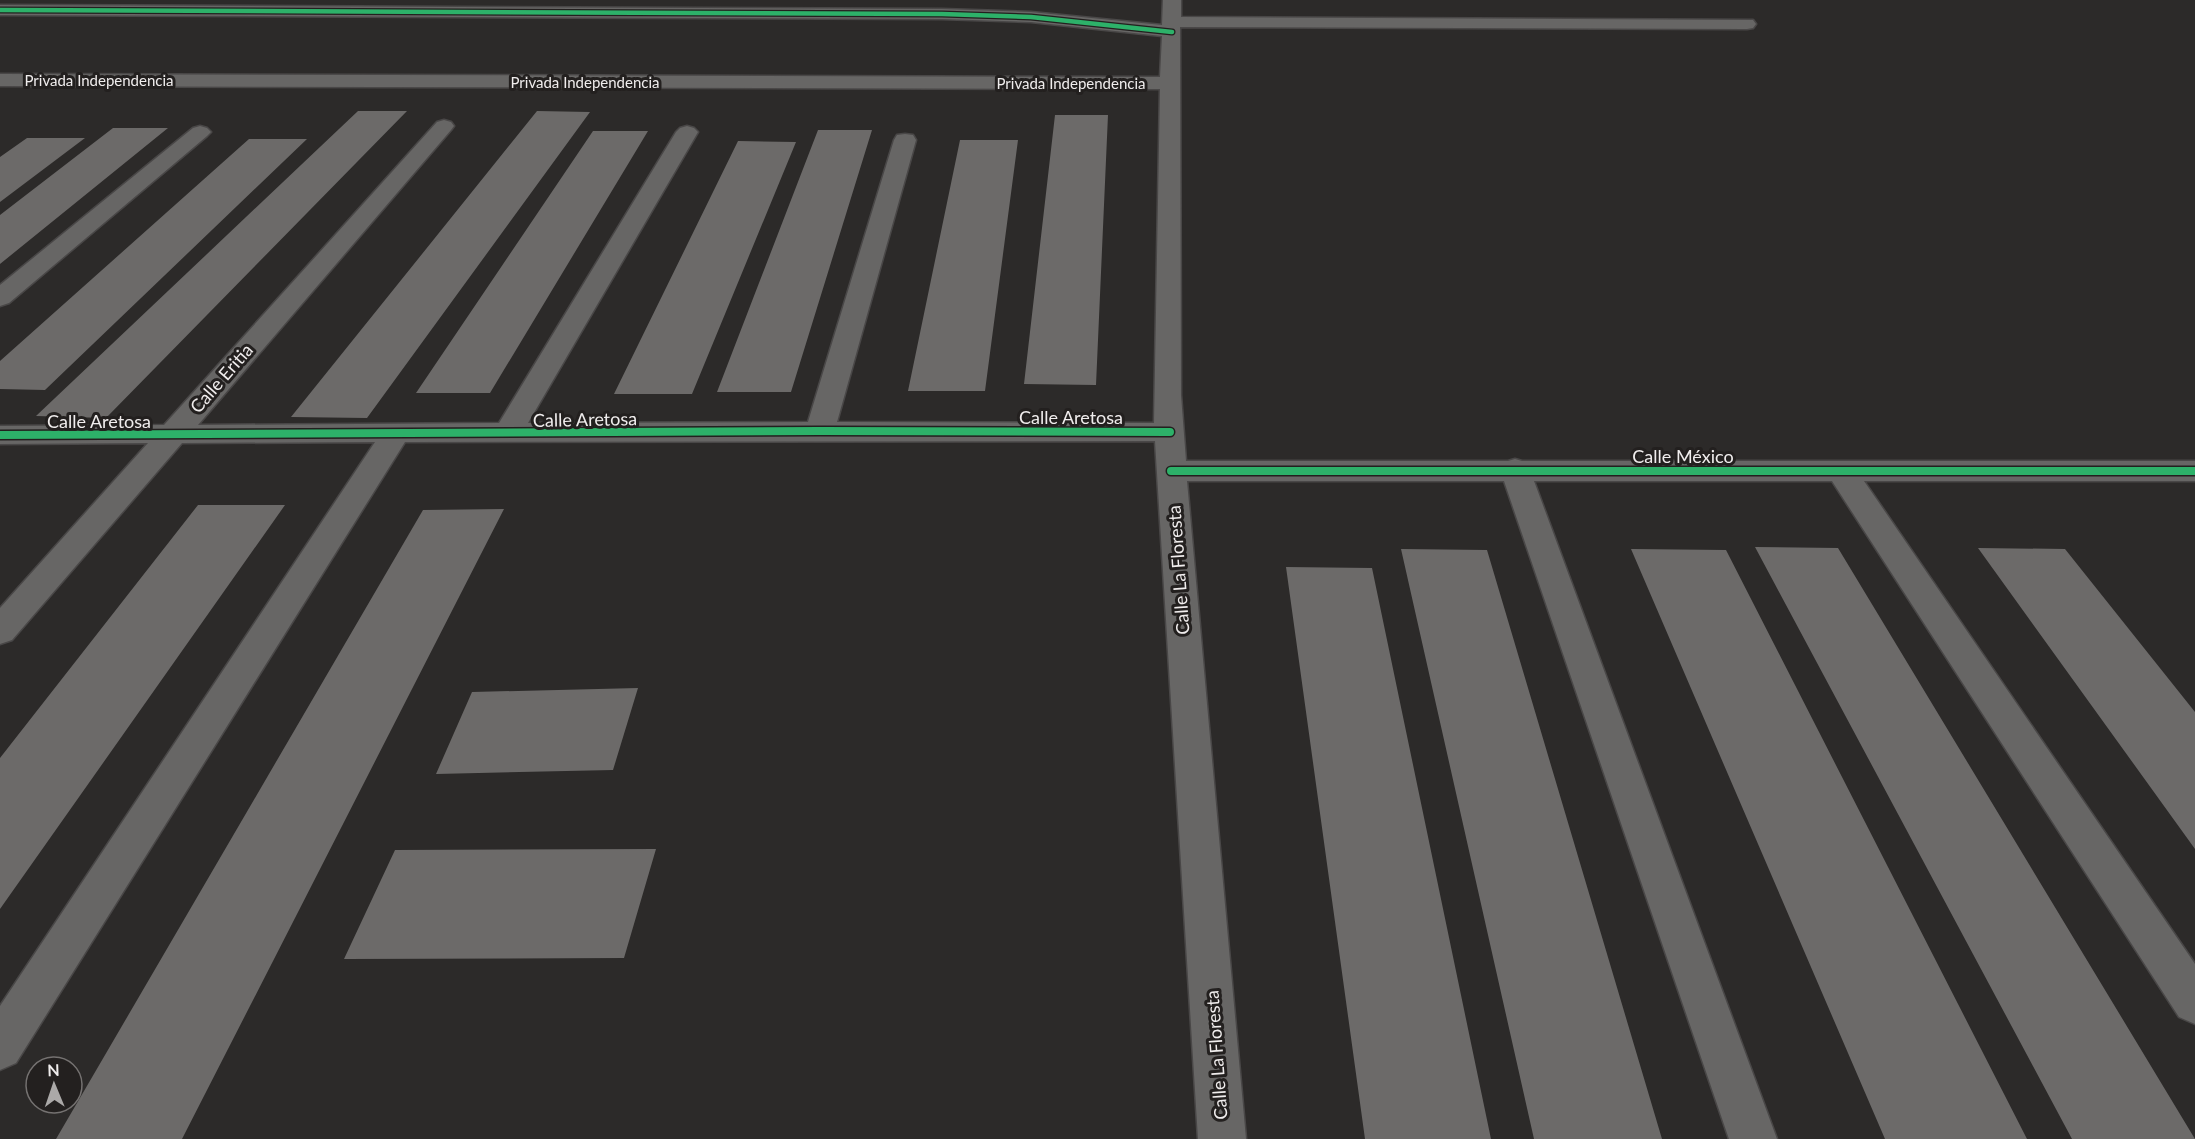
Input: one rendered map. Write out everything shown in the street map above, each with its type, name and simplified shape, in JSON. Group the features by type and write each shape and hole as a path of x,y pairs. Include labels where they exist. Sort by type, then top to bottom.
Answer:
{"street":[{"path":"0,10 942,14 1031,17 1747,24"},
{"name":"Calle La Floresta","path":"1172,18 1167,384 1171,471 1222,1139"},
{"name":"Privada Independencia","path":"0,80 1171,83"},
{"name":"Calle Eritia","path":"0,632 444,126"},
{"path":"0,298 200,132"},
{"path":"507,434 687,132"},
{"path":"820,431 905,140"},
{"name":"Calle Aretosa","path":"0,435 171,436 820,431 1170,432"},
{"path":"0,1047 395,434"},
{"path":"1515,470 1753,1139"},
{"name":"Calle México","path":"1171,471 2195,471"},
{"path":"1842,472 2195,1002"}],"building":[{"path":"358,111 407,111 106,418 36,416"},
{"path":"537,111 590,112 367,418 291,417"},
{"path":"1055,115 1108,115 1096,385 1024,384"},
{"path":"113,128 168,128 0,264 0,215"},
{"path":"818,130 872,130 791,392 717,392"},
{"path":"593,131 648,131 490,393 416,393"},
{"path":"27,138 85,138 0,202 0,157"},
{"path":"249,139 307,139 45,390 0,389 0,361"},
{"path":"960,140 1018,140 985,391 908,391"},
{"path":"738,141 796,142 692,394 614,394"},
{"path":"198,505 285,505 0,909 0,758"},
{"path":"504,509 182,1139 56,1139 70,1115 84,1115 84,1091 423,510"},
{"path":"1755,547 1838,548 2195,1139 2072,1139"},
{"path":"1978,548 2065,549 2195,712 2195,849"},
{"path":"1401,549 1487,550 1662,1139 1534,1139"},
{"path":"1631,549 1726,550 2027,1139 1885,1139"},
{"path":"1286,567 1372,568 1491,1139 1365,1139"},
{"path":"638,688 613,770 436,774 472,692"},
{"path":"656,849 624,958 344,959 395,850"}],"cycle path":[{"path":"0,10 942,14 1031,17 1172,32"},
{"path":"0,435 820,431 1170,432"},
{"path":"1171,471 2195,471"}]}
